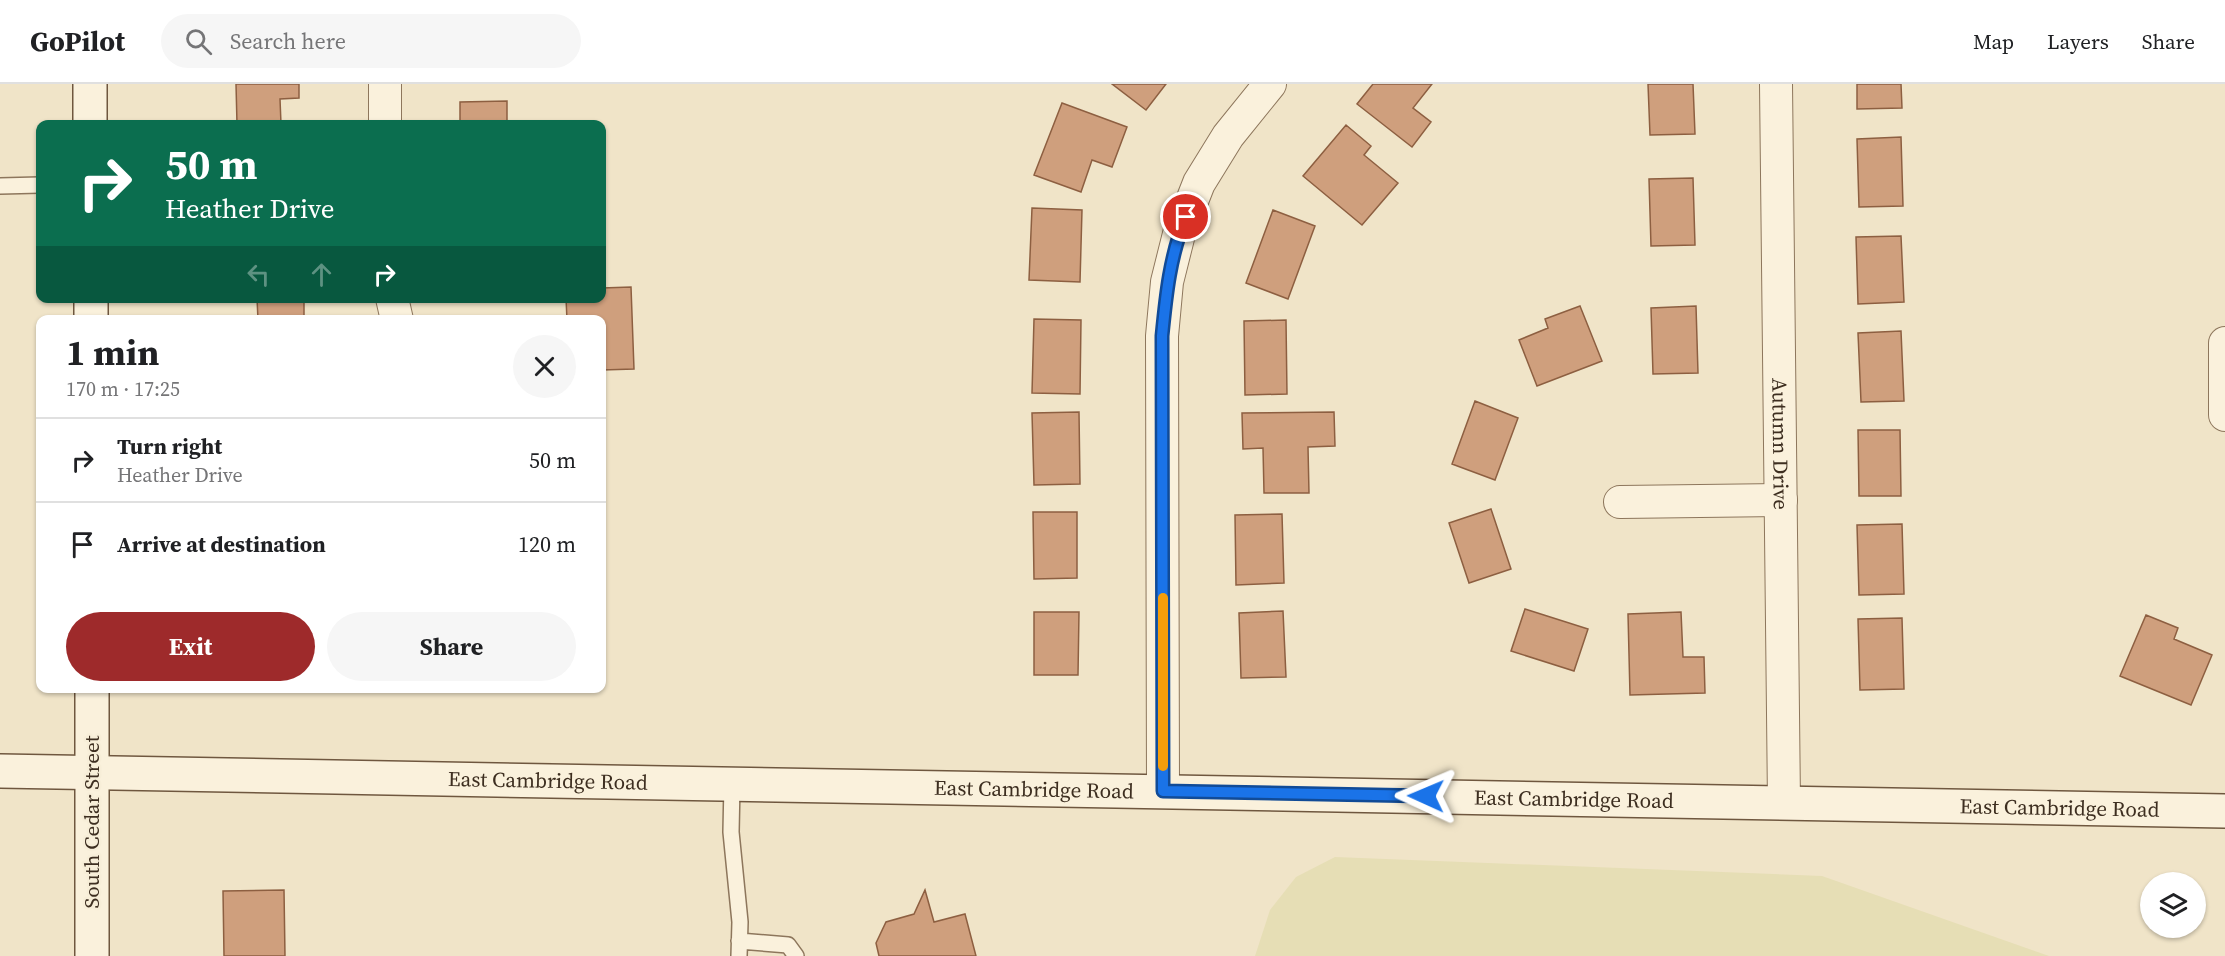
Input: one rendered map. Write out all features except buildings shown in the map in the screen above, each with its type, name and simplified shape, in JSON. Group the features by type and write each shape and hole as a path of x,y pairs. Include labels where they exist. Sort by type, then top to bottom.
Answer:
{"street":[{"path":"90,84 90,120"},
{"path":"385,84 385,120"},
{"path":"1163,791 1162,336 1167,282 1179,234 1200,183 1228,136 1270,84"},
{"name":"Autumn Drive","path":"1776,84 1784,803"},
{"path":"2225,343 2225,416"},
{"path":"1620,502 1781,500"},
{"name":"South Cedar Street","path":"92,693 92,956"},
{"name":"East Cambridge Road","path":"0,771 2225,811"}],"lane":[{"path":"0,186 36,185"},
{"path":"732,784 731,832 740,922 739,948 788,945 796,956"}],"shaded area":[{"path":"1335,857 1822,876 2049,956 1255,956 1270,910 1296,877"}],"slow traffic":[{"path":"1163,598 1163,766"}],"route":[{"path":"1186,217 1179,234 1167,282 1162,336 1163,791 1426,796"}]}
